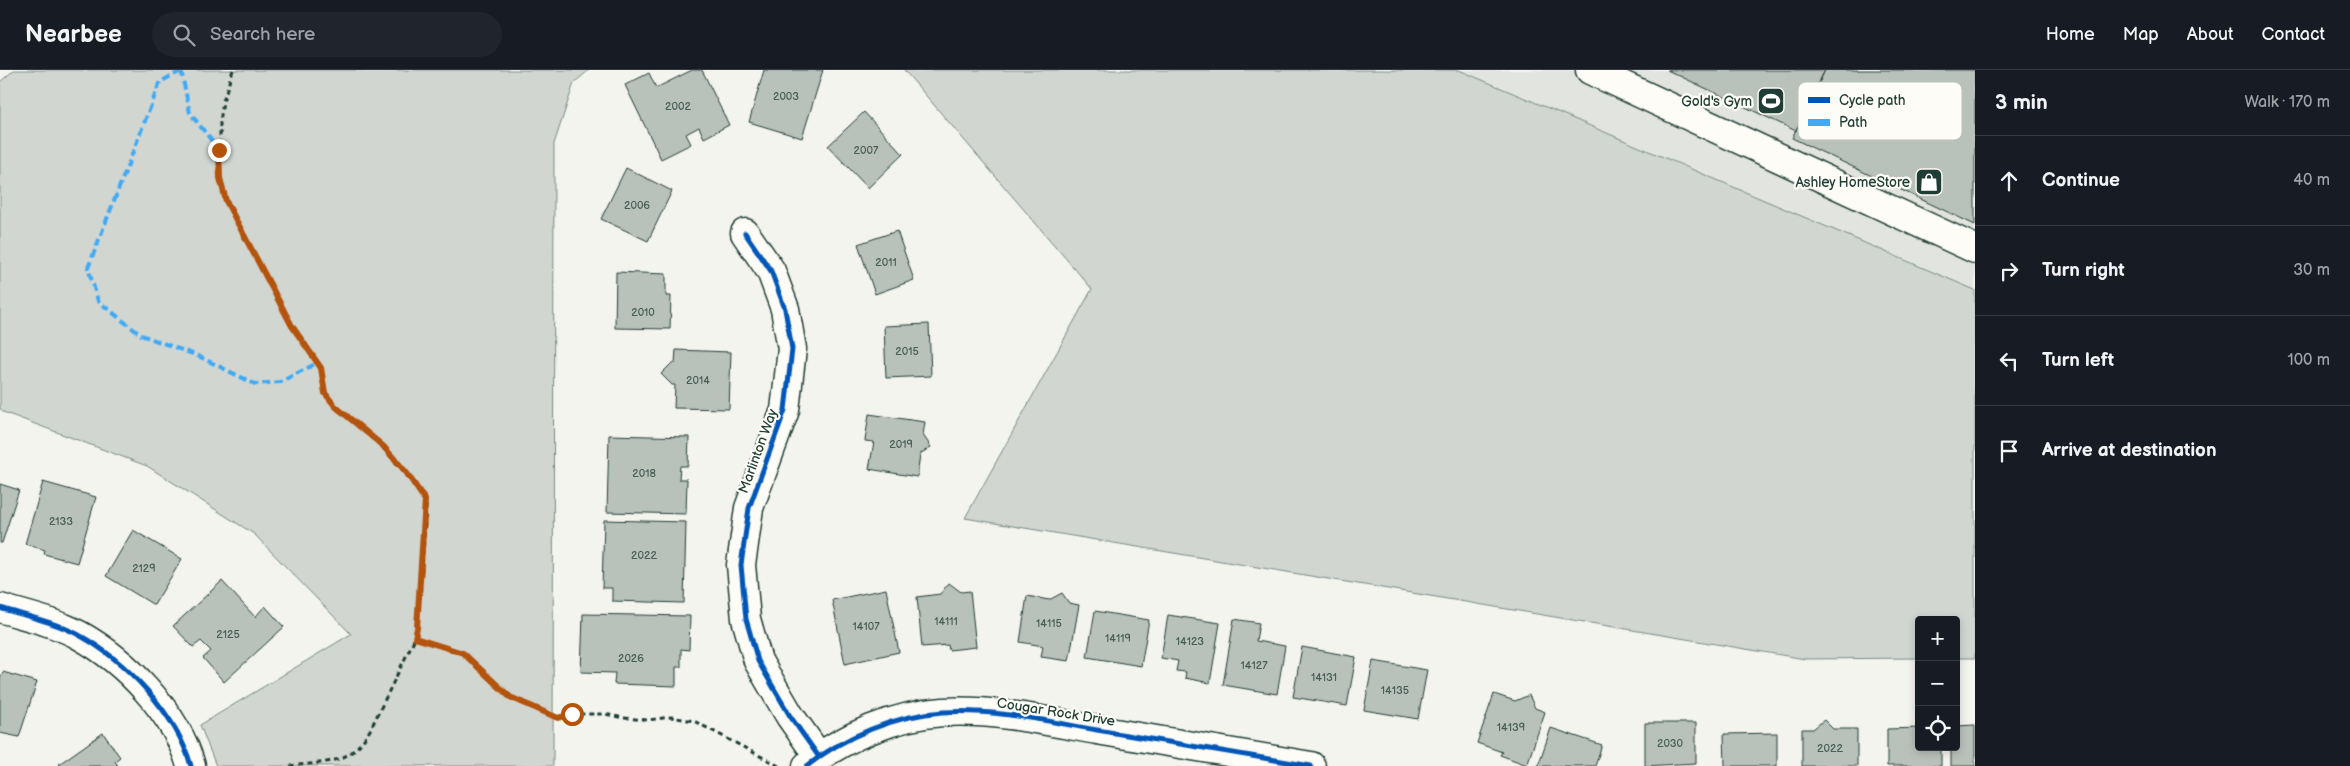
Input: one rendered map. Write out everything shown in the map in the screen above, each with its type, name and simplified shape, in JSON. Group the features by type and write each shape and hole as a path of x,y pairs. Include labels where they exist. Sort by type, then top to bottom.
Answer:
{"street":[{"path":"1590,70 1975,249"},
{"name":"Marlinton Way","path":"745,233 770,271 785,309 792,349 786,410 749,508 740,565 746,619 758,661 790,716 813,761"},
{"path":"0,608 39,619 80,635 129,671 161,705 188,754 191,766"},
{"name":"Cougar Rock Drive","path":"813,761 838,744 888,723 941,712 996,712 1311,766"}],"path":[{"path":"232,70 220,123 220,178 226,201 292,326 321,368 325,393 335,406 383,446 406,472 425,500 418,619 415,638 362,744 349,756 335,762 290,766"},
{"path":"415,638 463,653 510,697 558,718 572,714 605,714 648,720 671,717 694,722 780,766"}],"shaded area":[{"path":"14,70 589,70 574,83 554,144 553,766 216,766 200,725 351,634 254,534 147,466 3,412 0,408 0,82"},
{"path":"904,70 1459,70 1975,290 1975,658 1960,658 1960,616 1915,616 1915,658 1805,659 965,518 1092,289"},
{"path":"1459,70 1975,70 1975,290"}],"building":[{"path":"692,70 702,70 729,125 704,138 699,127 686,134 691,144 661,159 625,85 649,73 656,88"},
{"path":"764,70 823,70 802,138 749,122"},
{"name":"Gold's Gym","path":"1667,70 1825,70 1819,82 1798,82 1798,127 1796,131"},
{"path":"1825,70 1975,70 1975,225 1792,138 1798,126 1798,140 1962,140 1962,82 1819,82"},
{"path":"864,112 903,154 868,188 828,146"},
{"path":"626,168 672,191 648,241 601,219"},
{"path":"897,231 914,280 875,294 858,244"},
{"path":"616,272 666,274 666,296 671,296 670,329 615,328"},
{"path":"929,324 931,376 886,378 884,326"},
{"path":"676,350 731,352 729,409 674,408 675,385 672,385 661,374 672,363 675,363"},
{"path":"869,414 925,422 923,435 931,447 920,454 917,477 869,469 874,442 865,441"},
{"path":"609,435 689,437 688,466 680,466 679,479 687,479 686,514 607,512"},
{"path":"43,482 96,497 77,563 44,554 45,550 25,544"},
{"path":"0,484 19,490 2,543 0,543"},
{"path":"604,520 686,522 684,603 612,601 612,588 602,588"},
{"path":"133,530 182,559 154,605 106,576"},
{"path":"222,581 255,617 265,606 284,627 224,682 203,658 211,651 201,641 193,647 173,626"},
{"path":"949,583 961,592 970,591 976,647 949,650 948,645 922,647 917,597 940,594"},
{"path":"886,589 899,652 845,664 832,600"},
{"path":"1062,593 1069,603 1079,605 1069,661 1041,657 1043,646 1020,642 1027,596 1049,600"},
{"path":"1095,611 1149,620 1141,666 1087,657"},
{"path":"583,614 690,616 689,650 681,649 681,667 676,667 676,686 614,684 615,673 581,672"},
{"path":"1168,615 1220,623 1210,683 1185,678 1186,672 1176,671 1178,661 1161,658"},
{"path":"1234,619 1259,623 1256,641 1285,646 1277,694 1223,685"},
{"path":"1302,647 1356,657 1347,706 1293,697"},
{"path":"1373,661 1427,670 1418,719 1364,710"},
{"path":"3,672 37,682 19,737 0,733 0,680"},
{"path":"1494,694 1515,701 1529,695 1535,708 1545,712 1527,765 1500,755 1502,752 1477,743"},
{"path":"1824,720 1833,729 1857,729 1857,766 1802,766 1802,729 1813,729"},
{"path":"1645,723 1696,723 1696,763 1645,766"},
{"path":"1975,725 1975,766 1951,766 1951,751 1960,751 1960,726"},
{"path":"1551,728 1602,745 1595,766 1538,766"},
{"path":"1915,728 1915,751 1941,751 1941,766 1887,766 1887,729"},
{"path":"103,733 120,757 115,761 118,766 61,766 59,764"},
{"path":"1777,733 1777,766 1725,766 1724,734"}],"marked path":[{"path":"181,70 190,113 219,150"},
{"path":"181,71 160,82 88,268 98,301 141,335 198,356 255,384 280,382 317,363"}],"cycle path":[{"path":"745,233 771,271 785,309 792,349 785,410 749,508 741,565 746,619 758,661 790,716 819,757"},
{"path":"0,608 70,630 114,659 131,674 162,709 174,727 191,766"},
{"path":"807,766 821,755 871,729 907,718 943,712 982,712 1020,716 1311,766"}],"place":[{"name":"Gold's Gym","path":"1771,101"},
{"name":"Ashley HomeStore","path":"1929,182"}],"route":[{"path":"219,150 220,178 226,201 292,326 321,368 325,393 329,400 383,446 406,472 425,500 415,638 463,653 510,697 558,718 572,714"}]}
